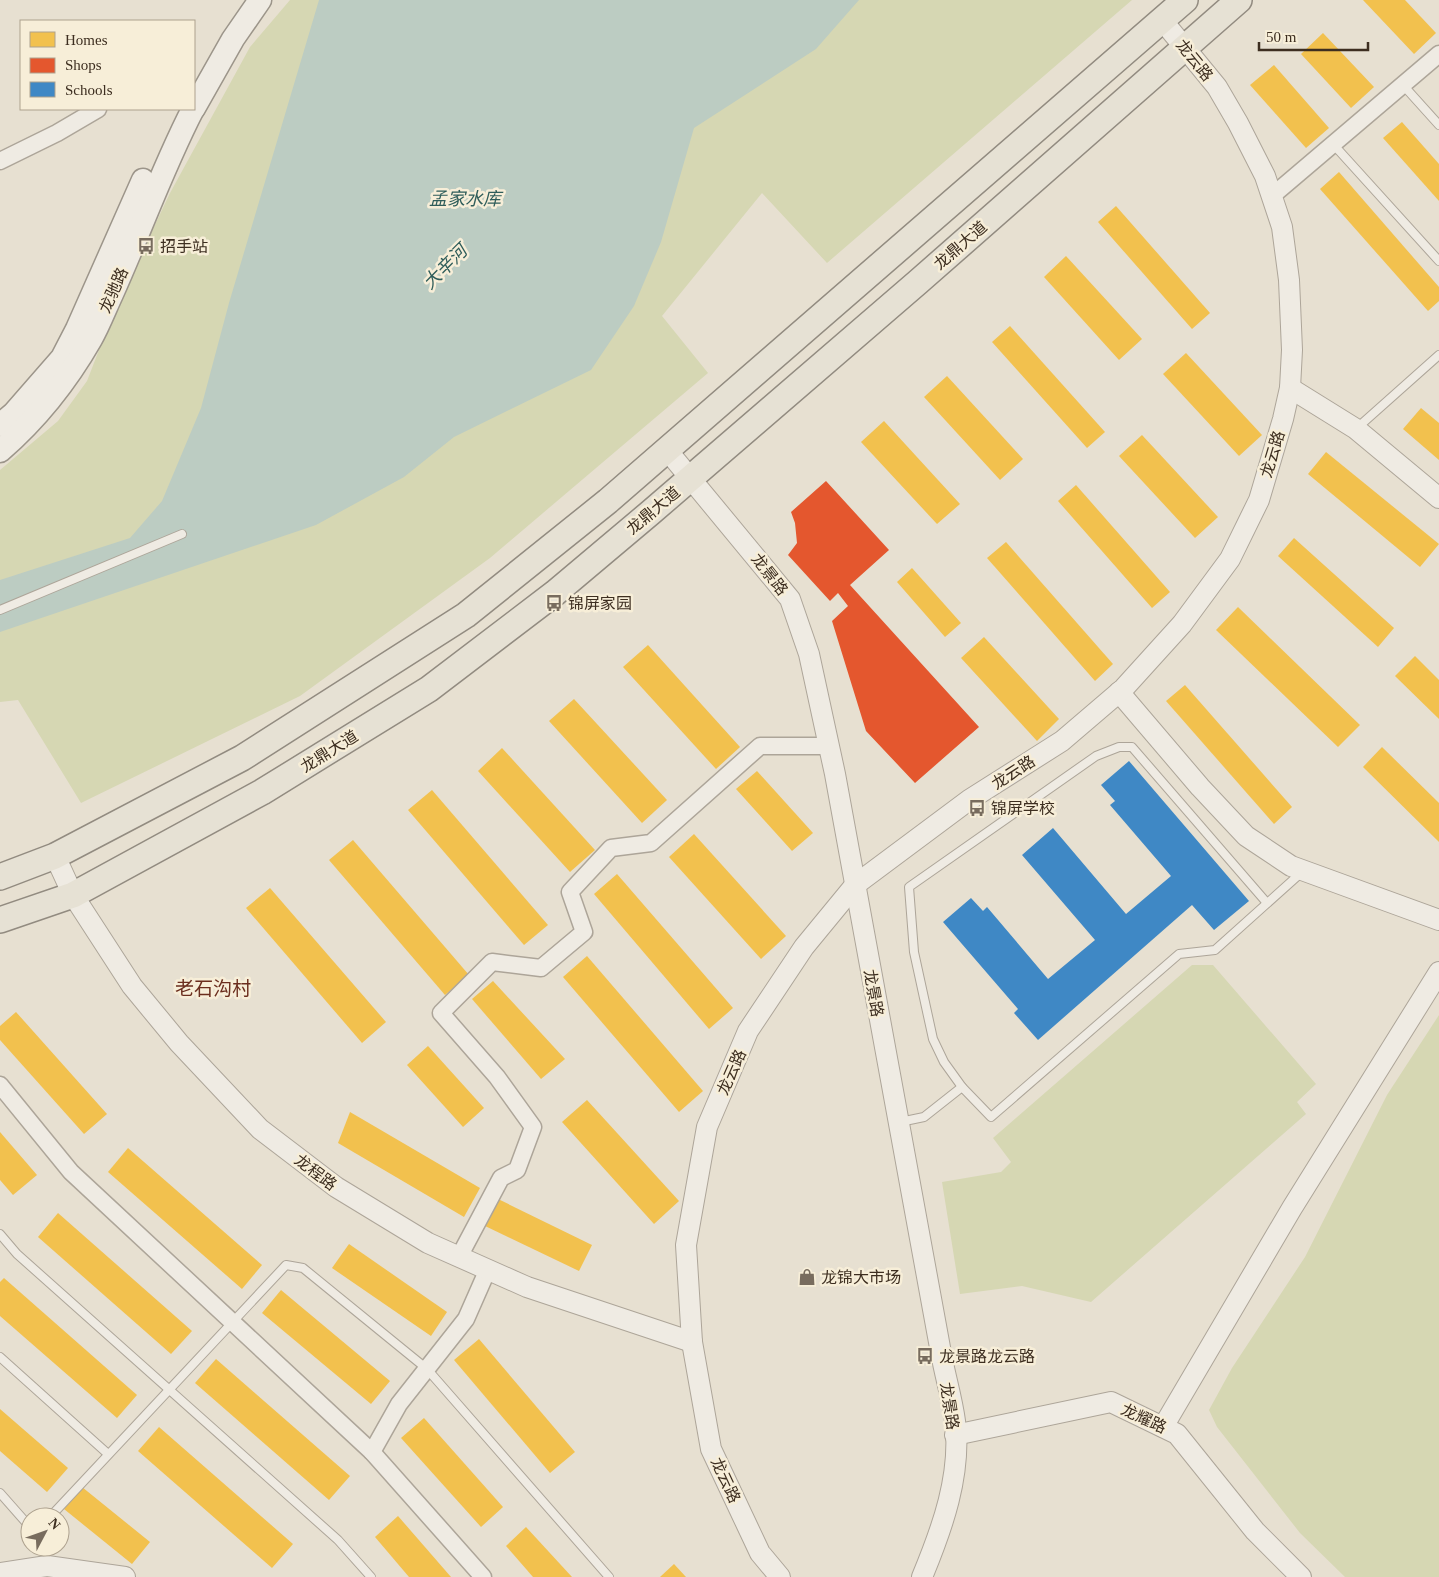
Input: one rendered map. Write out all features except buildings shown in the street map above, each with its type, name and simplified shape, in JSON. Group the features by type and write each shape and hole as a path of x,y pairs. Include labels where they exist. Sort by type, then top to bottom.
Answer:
{"main road":[{"path":"195,74 225,23 243,0"},
{"name":"龙驰路","path":"195,106 232,39 260,0"},
{"path":"0,876 55,856 242,758 466,615 608,501 1185,0"},
{"name":"龙鼎大道","path":"0,920 73,895 262,792 429,689 555,593 689,479 1239,0"},
{"name":"龙驰路","path":"0,425 14,413 62,358 176,110"},
{"name":"龙驰路","path":"0,451 21,432 55,394 93,337 163,170 193,110"}],"street":[{"name":"龙云路","path":"780,1577 760,1553 711,1449 692,1342 686,1245 707,1126 748,1031 804,947 855,885 970,800 1062,741 1119,692 1182,624 1230,559 1259,500 1283,418 1290,388 1292,350 1289,280 1282,228 1265,176 1238,123 1217,87 1162,20"},
{"path":"1272,196 1439,54"},
{"path":"0,161 57,133 96,110"},
{"path":"1290,388 1356,429 1439,498"},
{"name":"龙景路","path":"667,450 689,479 755,554 790,599 809,654 829,746 940,1354 955,1422 955,1473 936,1544 922,1577"},
{"path":"1119,692 1200,787 1246,836 1292,866 1439,920"},
{"path":"459,1257 501,1178 517,1170 533,1127 497,1077 441,1013 492,962 541,968 584,932 570,892 611,848 650,844 760,746 829,746"},
{"name":"龙程路","path":"55,856 73,895 132,986 179,1043 260,1129 336,1187 428,1243 527,1287 692,1342"},
{"path":"1163,1427 1292,1208 1439,972"},
{"path":"0,1084 71,1172 372,1452 483,1577"},
{"path":"372,1452 399,1404 466,1319 488,1269"},
{"name":"龙耀路","path":"955,1434 1111,1402 1177,1434 1255,1531 1301,1577"},
{"path":"0,1573 47,1566 125,1577"}],"lane":[{"path":"1403,85 1439,125"},
{"path":"1333,144 1439,261"},
{"path":"1356,429 1439,355"},
{"path":"0,610 182,534"},
{"path":"1267,903 1132,747 1119,747 1096,756 908,887 914,952 933,1039 944,1062 962,1087 991,1117 1179,954 1215,950 1304,871"},
{"path":"898,1122 924,1117 962,1087"},
{"path":"0,1234 40,1274 338,1540 371,1577"},
{"path":"59,1507 286,1265 303,1268 427,1369 609,1577"},
{"path":"0,1357 108,1454"},
{"path":"0,1493 20,1516"}],"green space":[{"path":"290,0 1132,0 827,263 762,193 662,316 708,373 490,558 300,696 81,803 18,700 0,702 0,470 58,421 87,381 114,311 170,193 250,47"},
{"path":"1192,965 1213,965 1316,1084 1297,1102 1306,1114 1091,1302 1022,1286 960,1294 942,1182 1001,1172 1011,1162 993,1138"},
{"path":"1439,1015 1439,1577 1345,1577 1300,1533 1217,1427 1209,1410 1232,1368 1305,1257 1387,1095"}],"water":[{"name":"孟家水库","path":"319,0 859,0 816,49 694,128 661,242 634,306 591,370 454,437 404,477 316,525 0,632 0,580 130,538 162,501 201,408 229,303"}],"place":[{"name":"招手站","path":"146,246"},
{"name":"锦屏家园","path":"554,603"},
{"name":"锦屏学校","path":"977,808"},
{"name":"龙锦大市场","path":"807,1277"},
{"name":"龙景路龙云路","path":"925,1356"}],"district":[{"name":"老石沟村","path":"213,988"}],"water label":[{"name":"大辛河","path":"445,267"}]}
